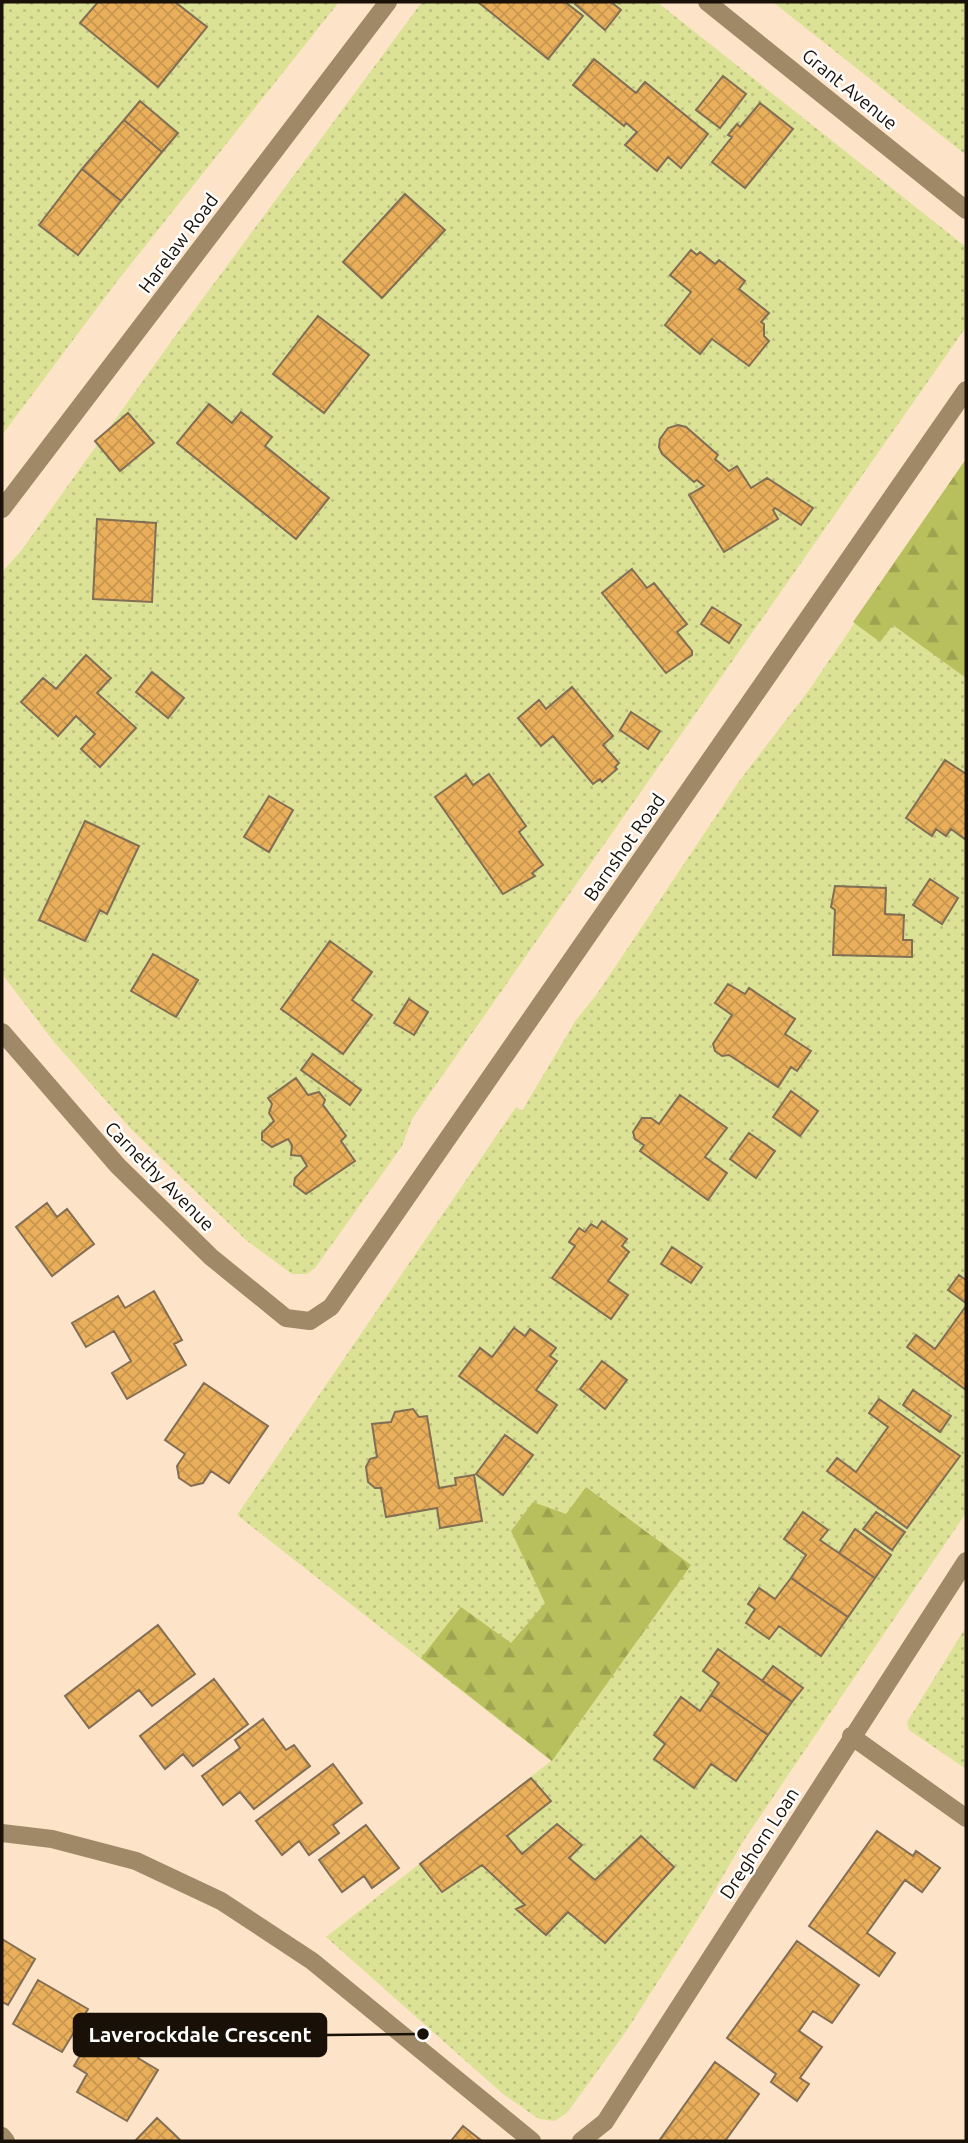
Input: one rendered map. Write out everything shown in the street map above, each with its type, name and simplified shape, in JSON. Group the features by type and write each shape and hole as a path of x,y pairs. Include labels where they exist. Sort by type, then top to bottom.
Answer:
{"street":[{"name":"Harelaw Road","path":"2,509 388,2"},
{"name":"Grant Avenue","path":"707,2 966,210"},
{"name":"Barnshot Road","path":"310,1321 331,1307 966,390"},
{"name":"Carnethy Avenue","path":"2,1032 118,1167 211,1257 286,1318 310,1321"},
{"name":"Dreghorn Loan","path":"580,2141 605,2122 966,1561"},
{"path":"852,1736 966,1818"},
{"path":"2,1833 52,1839 136,1861 221,1901 312,1961 532,2141"},
{"path":"2,2136 6,2141"}],"green space":[{"path":"2,2 339,2 115,284 2,435"},
{"path":"422,2 657,2 966,247 966,327 412,1119 402,1146 315,1268 307,1274 292,1274 246,1240 131,1129 54,1042 2,974 2,572 21,551 178,332"},
{"path":"773,2 966,2 966,155 783,10"},
{"path":"966,459 966,1513 744,1840 698,1919 627,2030 567,2113 555,2121 539,2119 503,2094 326,1937 551,1761 237,1515 516,1107 522,1111 576,1020 597,994 740,780 809,690"},
{"path":"966,459 966,678 893,625 880,642 853,622"},
{"path":"586,1487 691,1565 552,1761 421,1658 461,1607 511,1643 545,1603 511,1531 533,1502 566,1514"},
{"path":"966,1627 966,1769 909,1730 907,1722"}],"building":[{"path":"98,2 175,2 207,27 158,87 80,23"},
{"path":"478,2 565,2 583,16 548,59"},
{"path":"611,2 621,10 605,30 575,4"},
{"path":"594,59 636,93 645,82 708,134 681,168 668,157 657,171 625,145 637,132 626,123 624,126 573,85"},
{"path":"723,76 746,94 720,128 696,110"},
{"path":"140,101 178,133 162,152 124,120"},
{"path":"760,103 793,129 745,188 712,162 732,137 728,135 737,124 740,127"},
{"path":"124,120 162,152 121,201 82,169"},
{"path":"82,169 121,201 78,255 39,225"},
{"path":"405,194 445,230 382,298 343,262"},
{"path":"691,250 697,255 700,252 715,264 719,260 745,281 739,289 769,313 761,322 764,324 764,336 769,341 749,366 712,339 700,354 665,325 691,292 670,275"},
{"path":"318,316 369,355 324,413 273,374"},
{"path":"209,404 232,423 241,412 272,437 265,446 329,498 296,539 177,443"},
{"path":"128,413 154,443 120,471 95,441"},
{"path":"678,425 686,427 718,455 715,459 729,471 737,466 751,488 767,478 813,508 801,525 775,508 773,510 778,519 724,552 689,495 704,486 697,480 694,482 662,454 659,447 660,439 668,428"},
{"path":"97,519 156,523 152,602 93,599"},
{"path":"632,569 647,588 654,583 687,624 677,632 692,651 692,655 666,673 602,593"},
{"path":"712,607 741,625 729,643 701,624"},
{"path":"86,655 111,678 97,693 136,728 100,767 81,749 95,734 76,716 58,736 21,702 43,678 56,689"},
{"path":"152,672 184,698 168,718 136,692"},
{"path":"572,687 613,736 603,745 619,763 615,767 617,769 602,782 600,779 593,784 553,736 541,746 518,718 539,700 546,709"},
{"path":"631,712 660,731 648,749 620,730"},
{"path":"945,760 966,774 966,840 951,829 946,836 936,829 932,836 906,818"},
{"path":"489,774 526,826 519,832 543,865 532,873 535,876 503,894 435,797 466,775 473,785"},
{"path":"269,796 293,810 269,852 244,837"},
{"path":"85,821 139,846 107,914 100,910 85,941 39,920"},
{"path":"930,879 958,898 942,924 913,905"},
{"path":"835,886 886,888 885,914 904,915 903,940 912,940 912,957 833,955 835,910 831,907"},
{"path":"330,941 372,972 352,1000 372,1015 343,1054 281,1009"},
{"path":"153,954 198,980 176,1017 131,991"},
{"path":"728,984 745,994 749,988 795,1019 785,1034 811,1051 797,1071 791,1067 778,1087 729,1055 722,1056 715,1051 713,1044 732,1015 715,1003"},
{"path":"409,999 428,1012 414,1035 394,1023"},
{"path":"313,1054 361,1090 350,1105 301,1070"},
{"path":"296,1078 308,1095 319,1092 325,1100 323,1105 346,1136 341,1141 355,1161 306,1194 294,1185 295,1178 307,1166 301,1156 291,1155 292,1145 288,1139 272,1147 262,1140 262,1133 274,1121 269,1113 272,1104 268,1098"},
{"path":"791,1091 818,1111 800,1136 773,1117"},
{"path":"680,1095 727,1128 705,1157 727,1173 708,1200 640,1151 644,1145 635,1139 633,1132 642,1118 651,1118 659,1124"},
{"path":"749,1133 775,1151 756,1178 730,1159"},
{"path":"47,1203 57,1217 67,1209 94,1244 52,1276 16,1227"},
{"path":"602,1221 627,1239 622,1246 629,1252 608,1281 628,1295 611,1319 552,1278 575,1246 569,1242 579,1228 585,1232 591,1224 597,1228"},
{"path":"672,1247 702,1267 691,1283 661,1264"},
{"path":"959,1275 966,1280 966,1303 948,1290"},
{"path":"154,1291 182,1340 174,1344 186,1365 127,1399 112,1373 131,1361 114,1331 86,1347 72,1323 118,1296 125,1308"},
{"path":"966,1306 966,1390 907,1347 916,1335 935,1349"},
{"path":"514,1328 525,1336 530,1329 556,1348 550,1356 557,1361 536,1390 557,1405 537,1433 459,1376 480,1348 492,1357"},
{"path":"602,1361 627,1380 605,1409 580,1389"},
{"path":"204,1383 268,1426 229,1483 211,1471 203,1483 191,1486 179,1478 177,1466 185,1454 165,1440"},
{"path":"913,1390 951,1416 940,1432 903,1405"},
{"path":"879,1399 960,1456 907,1528 827,1471 837,1458 856,1472 888,1427 869,1413"},
{"path":"413,1409 419,1417 427,1416 439,1488 456,1485 455,1478 474,1475 482,1521 440,1528 437,1508 386,1517 381,1488 375,1488 368,1482 366,1467 370,1459 377,1457 372,1424 391,1422 395,1412"},
{"path":"505,1435 533,1455 503,1495 476,1474"},
{"path":"803,1512 828,1530 820,1540 875,1578 848,1617 791,1578 806,1555 784,1539"},
{"path":"876,1512 905,1532 892,1550 863,1529"},
{"path":"855,1529 891,1555 875,1578 839,1553"},
{"path":"791,1578 848,1617 821,1656 779,1626 769,1639 746,1623 755,1609 748,1604 759,1588 775,1599"},
{"path":"158,1625 195,1674 152,1706 139,1690 89,1728 65,1696"},
{"path":"718,1649 792,1702 768,1735 711,1695 719,1683 703,1671"},
{"path":"773,1666 803,1688 792,1702 762,1681"},
{"path":"214,1679 248,1724 193,1766 183,1754 165,1769 140,1736"},
{"path":"711,1695 768,1735 736,1781 711,1764 694,1788 654,1759 665,1744 654,1735 681,1697 700,1711"},
{"path":"263,1719 286,1750 294,1745 310,1766 254,1809 240,1792 223,1805 202,1776 240,1748 235,1740"},
{"path":"333,1764 362,1803 333,1825 339,1833 309,1855 299,1841 282,1855 256,1821"},
{"path":"531,1778 551,1801 507,1836 522,1854 557,1824 582,1845 569,1858 595,1880 641,1836 674,1867 605,1943 568,1912 546,1935 516,1909 525,1905 482,1865 442,1892 420,1864"},
{"path":"366,1825 399,1868 372,1888 364,1876 342,1892 319,1860"},
{"path":"877,1831 913,1856 916,1851 940,1868 922,1892 905,1880 867,1933 895,1953 879,1976 809,1926"},
{"path":"2,1939 35,1959 8,2005 2,2002"},
{"path":"797,1941 859,1985 832,2023 813,2011 799,2031 822,2047 800,2078 809,2084 797,2101 771,2082 776,2074 727,2038"},
{"path":"38,1980 88,2009 62,2052 13,2024"},
{"path":"131,2021 145,2029 149,2040 138,2058 158,2070 127,2121 77,2092 87,2074 74,2066 94,2032 112,2043 123,2024"},
{"path":"715,2062 759,2094 725,2141 659,2141"},
{"path":"157,2118 173,2133 181,2141 135,2141"},
{"path":"463,2126 482,2141 451,2141"}],"place":[{"name":"Laverockdale Crescent","path":"423,2034"}]}
